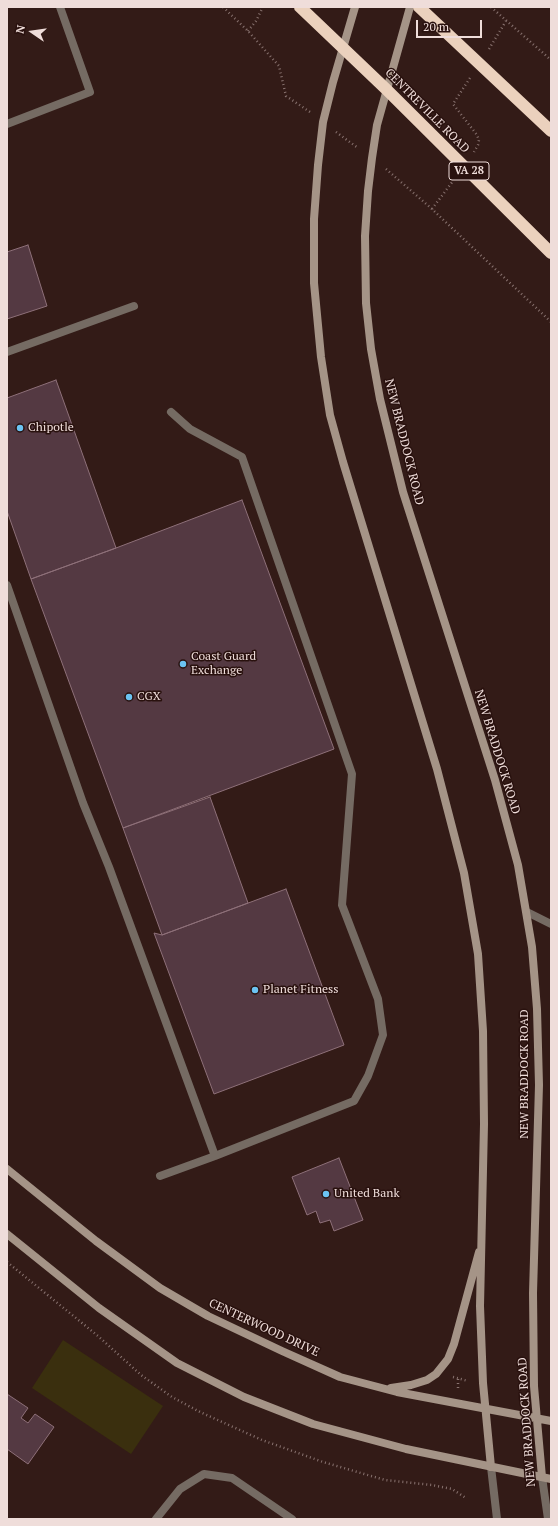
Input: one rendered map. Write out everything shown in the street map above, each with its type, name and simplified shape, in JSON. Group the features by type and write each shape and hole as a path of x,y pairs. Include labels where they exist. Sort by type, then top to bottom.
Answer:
{"highway":[{"name":"CENTREVILLE ROAD","path":"300,7 387,90 551,253"},
{"path":"419,7 551,131"}],"street":[{"path":"7,124 90,92 60,7"},
{"path":"355,7 323,122 314,220 314,283 320,357 332,422 432,754 464,873 478,954 484,1031 483,1238 480,1306 485,1409 497,1519"},
{"name":"NEW BRADDOCK ROAD","path":"410,7 377,125 368,191 365,236 366,303 372,356 380,399 403,492 495,780 518,865 527,912 532,947 538,1032 539,1085 533,1293 534,1386 536,1419 547,1478 548,1519"},
{"path":"7,352 134,306"},
{"path":"160,1176 354,1102 368,1076 383,1035 378,999 342,905 352,774 242,457 190,429 171,412"},
{"path":"7,585 83,803 114,881 215,1156"},
{"path":"527,912 551,924"},
{"name":"CENTERWOOD DRIVE","path":"7,1170 96,1241 160,1288 208,1316 282,1352 340,1377 382,1388 551,1421"},
{"path":"7,1234 99,1308 171,1358 244,1397 313,1424 406,1449 547,1478"},
{"path":"382,1388 411,1385 426,1380 436,1374 448,1359 454,1344 483,1238"},
{"path":"156,1519 180,1489 204,1474 232,1478 292,1519"}],"path":[{"path":"248,31 256,21 263,7"},
{"path":"491,7 551,60"},
{"path":"432,209 478,145 479,140 477,135 453,104 506,21"},
{"path":"447,1376 470,1382"},
{"path":"458,1379 458,1392"}],"shaded area":[{"path":"63,1340 163,1406 131,1454 32,1388"}],"building":[{"path":"28,245 47,306 7,319 7,252"},
{"path":"56,380 116,548 31,579 7,511 7,398"},
{"name":"Coast Guard Exchange","path":"242,500 334,749 123,828 31,579"},
{"path":"210,797 248,903 162,935 123,828"},
{"path":"286,889 344,1045 214,1094 154,933 162,935"},
{"name":"United Bank","path":"339,1158 363,1220 334,1231 330,1220 320,1223 316,1211 307,1215 292,1177"},
{"path":"7,1394 28,1408 21,1418 28,1423 35,1414 54,1427 28,1464 7,1449"}],"place":[{"name":"Chipotle","path":"20,428"},
{"name":"Coast Guard Exchange","path":"183,664"},
{"name":"CGX","path":"129,697"},
{"name":"Planet Fitness","path":"255,990"},
{"name":"United Bank","path":"326,1194"}]}
